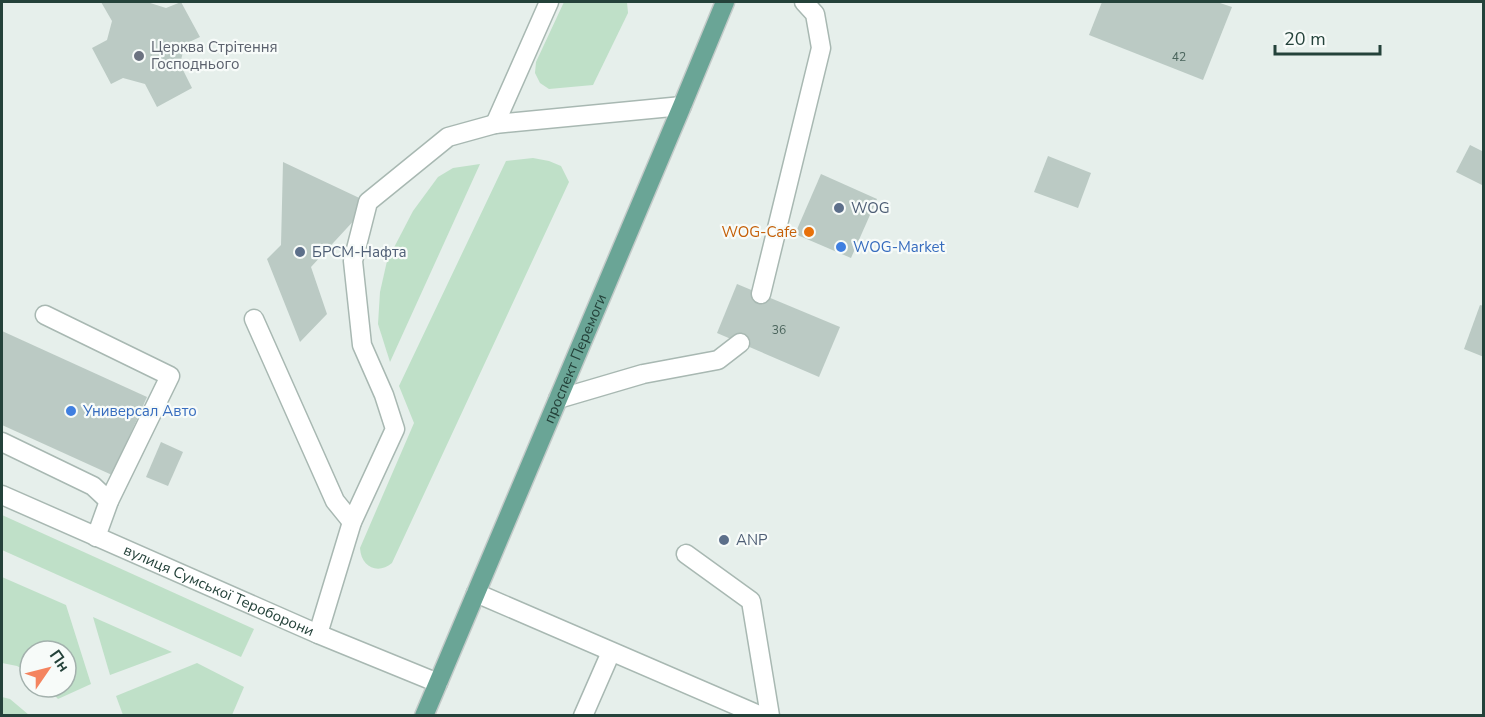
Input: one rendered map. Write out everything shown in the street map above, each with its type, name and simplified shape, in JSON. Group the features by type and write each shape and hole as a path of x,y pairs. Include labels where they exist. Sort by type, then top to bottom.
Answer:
{"main road":[{"name":"проспект Перемоги","path":"424,716 724,2"}],"street":[{"path":"495,124 549,2"},
{"path":"760,294 821,48 815,14 804,2"},
{"path":"318,634 352,522 394,429 384,395 362,345 353,261 368,202 448,137 495,124 682,106"},
{"path":"45,315 170,376 109,501 96,537"},
{"path":"254,319 335,501 352,522"},
{"path":"558,399 643,374 718,360 740,343"},
{"path":"2,442 93,486 109,501"},
{"name":"вулиця Сумської Тероборони","path":"2,495 318,634 438,683"},
{"path":"686,554 751,601 770,716"},
{"path":"476,594 761,716"},
{"path":"583,716 611,652"}],"green space":[{"path":"564,2 627,2 628,13 593,85 549,89 540,83 535,73 536,62"},
{"path":"533,158 561,166 569,182 392,563 387,567 376,569 363,560 360,548 414,423 399,386 506,161"},
{"path":"480,164 390,362 378,324 380,292 387,261 413,211 438,177 453,168"},
{"path":"2,515 254,629 241,657 2,550"},
{"path":"2,577 66,605 77,639 18,639 18,667 2,663"},
{"path":"93,617 172,652 110,675"},
{"path":"78,643 91,684 78,690"},
{"path":"197,663 244,687 232,715 123,715 116,696"},
{"path":"2,697 10,699 29,715 2,715"}],"building":[{"name":"Церква Стрітення Господнього","path":"101,2 147,2 166,8 181,2 200,37 185,44 180,64 192,88 157,107 145,84 123,78 111,84 92,48 107,40 112,21"},
{"path":"1102,2 1217,2 1232,7 1203,80 1089,35"},
{"path":"1470,145 1484,152 1484,186 1456,172"},
{"path":"1048,156 1091,173 1078,208 1034,192"},
{"name":"БРСМ-Нафта","path":"283,162 370,203 311,267 327,314 300,342 267,259 281,245"},
{"name":"WOG","path":"821,174 877,199 851,258 795,234"},
{"path":"737,284 840,327 819,377 717,333"},
{"path":"1480,305 1484,306 1484,357 1464,349"},
{"name":"Универсал Авто","path":"2,331 147,397 112,475 2,425"},
{"path":"161,442 183,452 168,486 146,477"}],"place":[{"name":"Церква Стрітення Господнього","path":"139,56"},
{"name":"WOG","path":"839,208"},
{"name":"WOG-Cafe","path":"809,232"},
{"name":"WOG-Market","path":"841,247"},
{"name":"БРСМ-Нафта","path":"300,252"},
{"name":"Универсал Авто","path":"71,411"},
{"name":"ANP","path":"724,540"}]}
